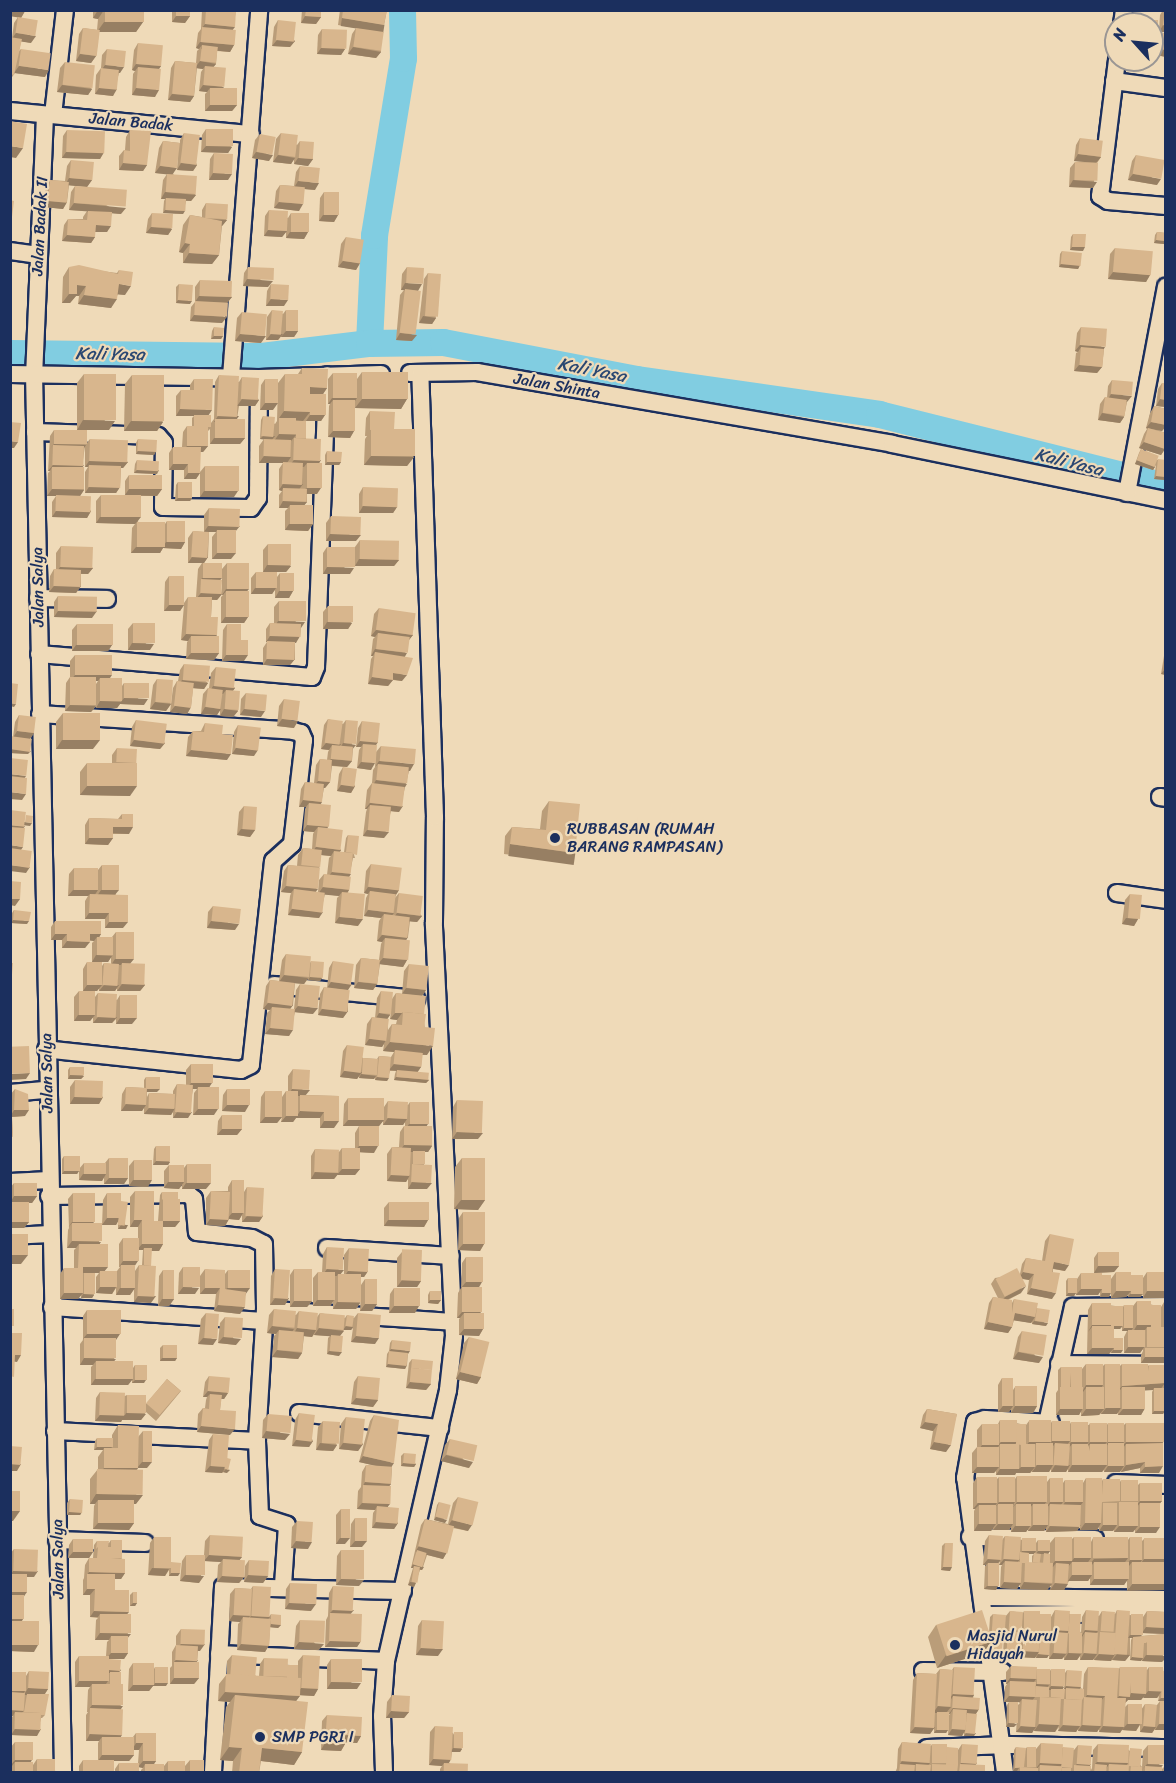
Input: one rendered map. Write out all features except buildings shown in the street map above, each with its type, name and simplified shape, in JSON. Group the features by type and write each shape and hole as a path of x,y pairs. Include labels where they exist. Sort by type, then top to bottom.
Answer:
{"street":[{"name":"Jalan Badak II","path":"34,367 38,255 49,115 65,10"},
{"path":"231,375 259,10"},
{"path":"1115,72 1101,197 1166,206"},
{"path":"1114,81 1166,88"},
{"name":"Jalan Badak","path":"10,111 251,134"},
{"path":"10,251 38,255"},
{"path":"1129,484 1161,332 1166,287"},
{"name":"Jalan Shinta","path":"10,374 34,367 259,378 477,372 1129,484 1166,500"},
{"name":"Jalan Salya","path":"34,367 46,1049 63,1773"},
{"path":"384,1773 382,1716 386,1660 440,1428 453,1359 451,1256 437,1001 420,373"},
{"path":"39,654 312,676 316,667 327,375"},
{"path":"35,432 158,436 164,443 164,508 251,508 258,498 259,378"},
{"path":"38,598 107,599"},
{"path":"40,714 293,731 304,736 292,844 273,861 254,1056 247,1068 46,1049"},
{"path":"21,763 41,764"},
{"path":"1118,894 1166,900"},
{"path":"261,983 437,1001"},
{"path":"10,1093 47,1090"},
{"path":"10,1182 49,1188 191,1195 197,1232 252,1238 264,1244 264,1315 257,1441 260,1517 287,1525 283,1586"},
{"path":"10,1236 50,1234"},
{"path":"327,1248 451,1256"},
{"path":"1047,1423 1073,1307 1166,1306"},
{"path":"52,1307 453,1322"},
{"path":"1059,1365 1166,1365"},
{"path":"299,1413 440,1428"},
{"path":"995,1773 996,1745 988,1672 985,1615 970,1537 965,1478 975,1422 985,1419 1071,1424"},
{"path":"55,1431 257,1441"},
{"path":"965,1478 989,1479"},
{"path":"1095,1482 1166,1485"},
{"path":"970,1537 1108,1539"},
{"path":"57,1540 146,1543"},
{"path":"213,1773 223,1587 283,1586 403,1591"},
{"path":"982,1597 1166,1614"},
{"path":"985,1615 1166,1599"},
{"path":"219,1654 386,1660"},
{"path":"923,1671 1019,1671"},
{"path":"996,1745 1005,1773"},
{"path":"914,1749 996,1745 1166,1748"}],"waterway":[{"path":"369,343 374,235 403,58 402,10"},
{"name":"Kali Yasa","path":"10,353 261,356 369,343 443,342 637,379 879,414 1166,486"}],"place":[{"name":"RUBBASAN (RUMAH BARANG RAMPASAN)","path":"555,838"},
{"name":"Masjid Nurul Hidayah","path":"955,1645"},
{"name":"SMP PGRI I","path":"260,1737"}]}
